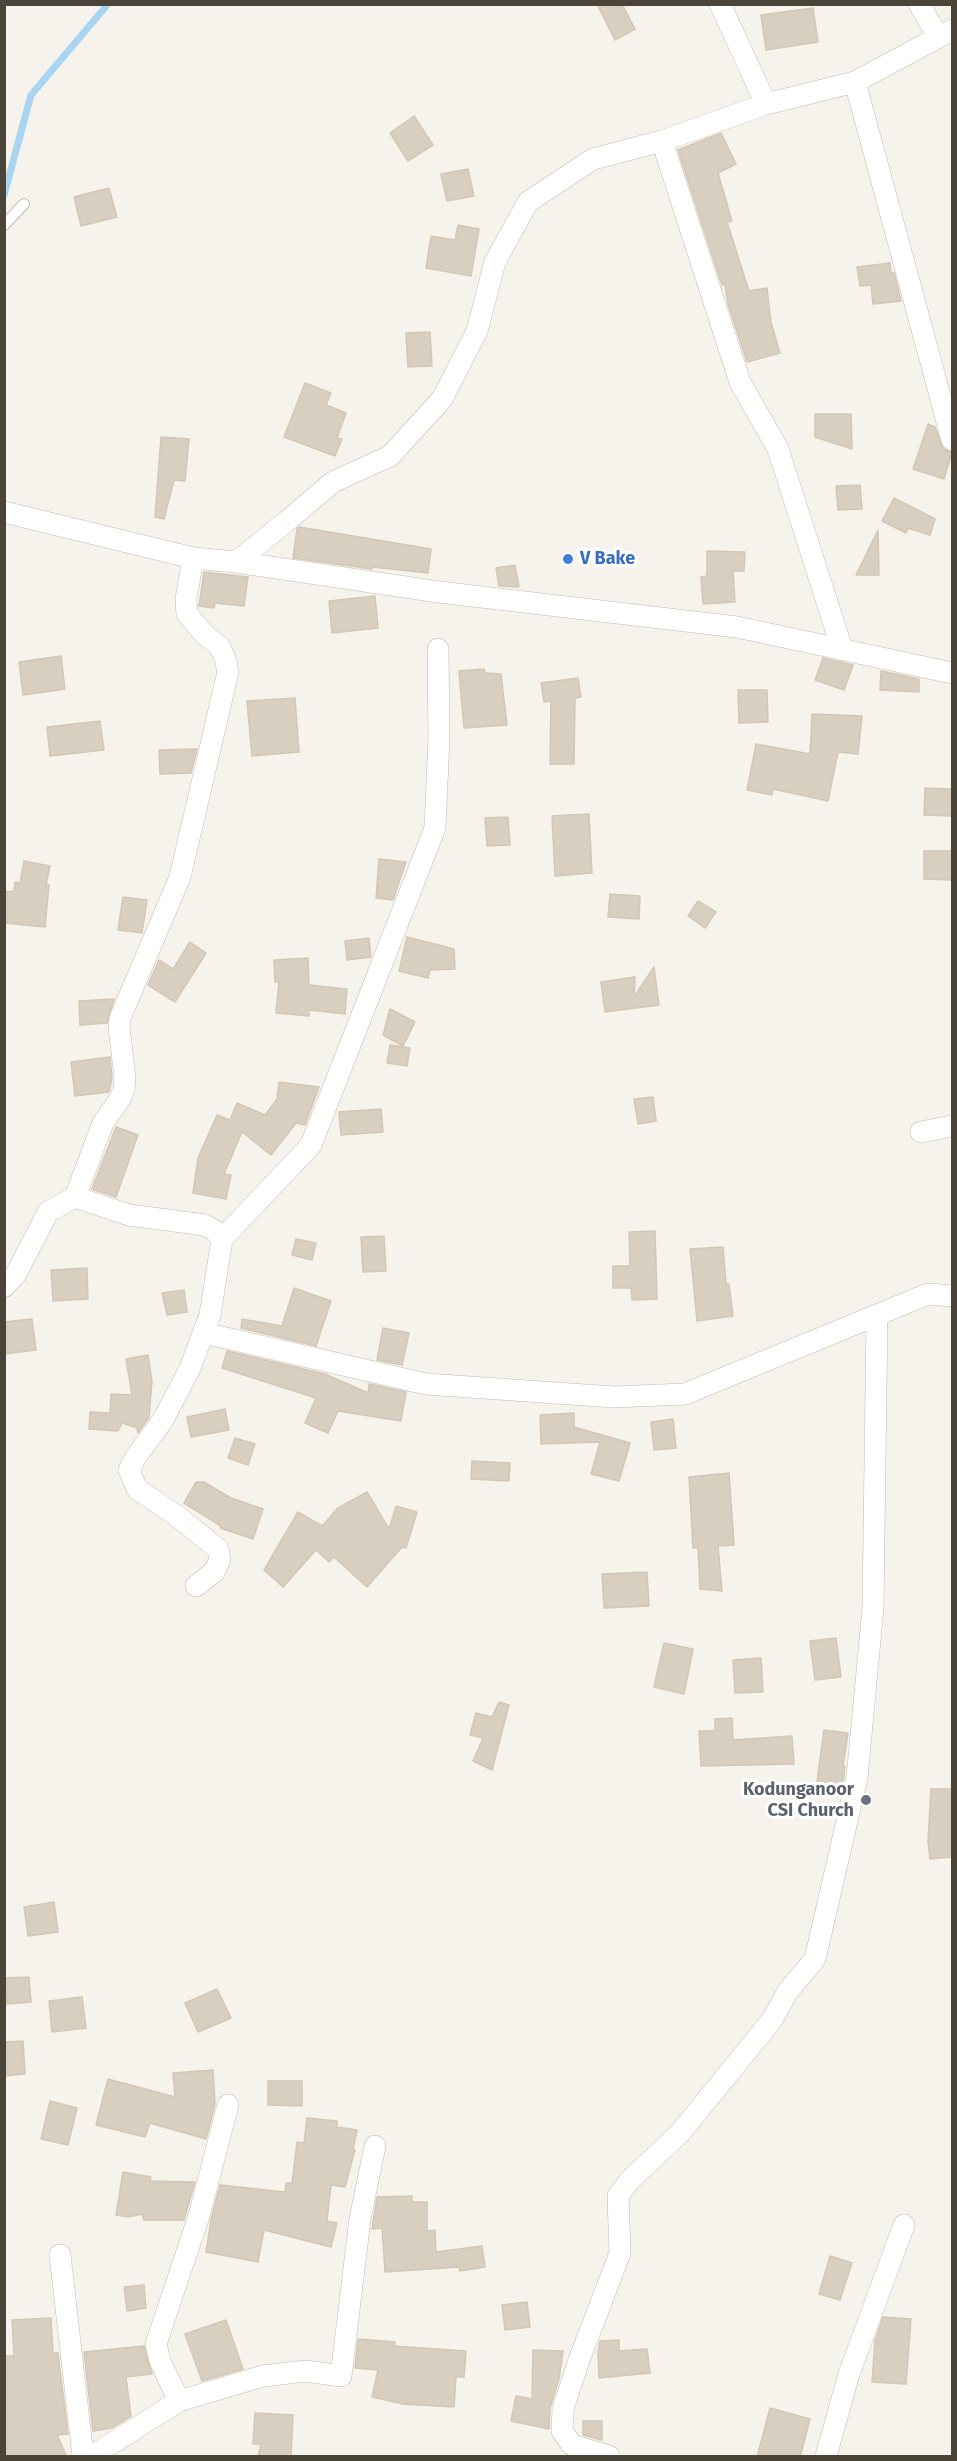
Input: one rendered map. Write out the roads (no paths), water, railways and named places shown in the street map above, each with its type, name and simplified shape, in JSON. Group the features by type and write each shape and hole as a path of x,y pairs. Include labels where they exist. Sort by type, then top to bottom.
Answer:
{"street":[{"path":"720,4 766,104"},
{"path":"236,562 333,482 390,456 442,399 477,331 495,262 528,202 593,159 662,141 766,104 855,82 945,34 919,4"},
{"path":"855,82 952,440"},
{"path":"662,141 740,382 778,448 842,650"},
{"path":"4,512 116,537 193,558 236,562 439,592 737,627 952,673"},
{"path":"4,1287 16,1274 48,1212 75,1197 104,1124 124,1089 120,1018 180,878 228,672 219,646 204,634 187,614 186,599 193,558"},
{"path":"196,1586 215,1571 220,1559 218,1549 177,1516 136,1489 129,1470 163,1420 190,1368 210,1315 222,1239 311,1145 435,828 439,738 438,649"},
{"path":"921,1132 952,1126"},
{"path":"75,1197 129,1215 205,1225 222,1239"},
{"path":"204,1333 426,1384 614,1397 685,1394 928,1294 952,1296"},
{"path":"609,2457 572,2445 562,2432 563,2409 620,2253 618,2196 630,2180 680,2133 772,2020 788,1990 815,1959 857,1778 864,1710 873,1608 877,1315"},
{"path":"179,2401 160,2361 156,2344 199,2216 228,2105"},
{"path":"92,2457 179,2401 263,2376 306,2371 341,2376 360,2219 375,2146"},
{"path":"825,2457 849,2374 904,2225"},
{"path":"60,2255 83,2457"}],"lane":[{"path":"4,225 24,204"}],"waterway":[{"path":"4,195 31,95 108,4"}],"place":[{"name":"V Bake","path":"568,559"},
{"name":"Kodunganoor CSI Church","path":"866,1800"}]}
